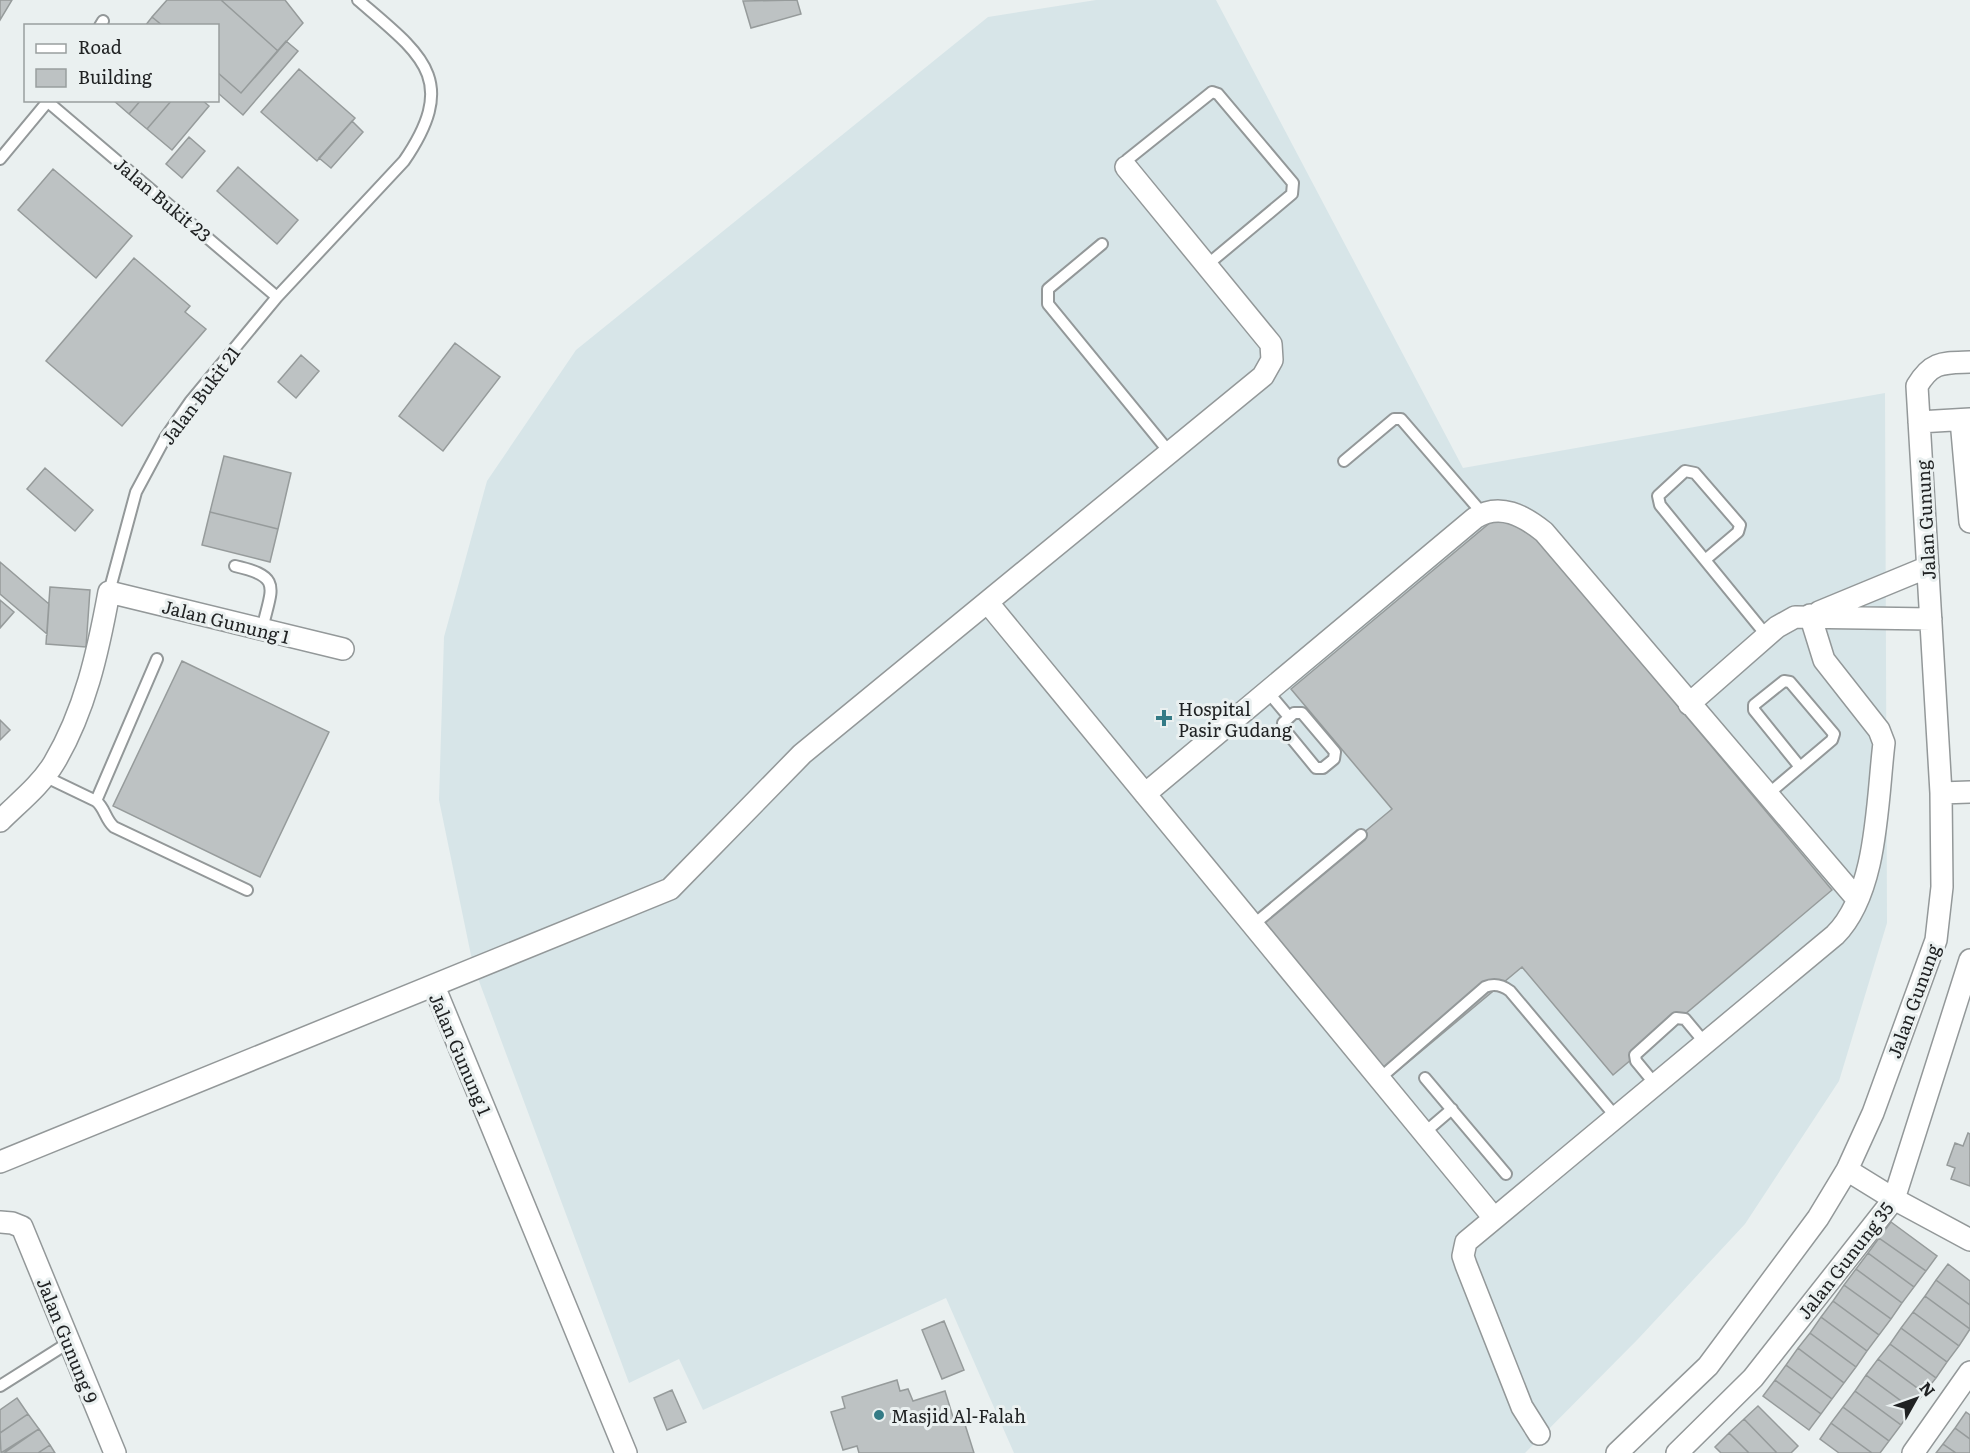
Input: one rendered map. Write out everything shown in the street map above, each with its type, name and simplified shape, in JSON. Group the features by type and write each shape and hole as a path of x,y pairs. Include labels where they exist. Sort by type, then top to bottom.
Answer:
{"street":[{"path":"434,986 670,889 802,754 1263,376 1272,360 1272,344 1125,167"},
{"name":"Jalan Gunung","path":"1617,1453 1708,1366 1818,1218 1847,1170 1873,1113 1936,940 1942,887 1941,794 1917,386 1926,372 1940,363 1970,362"},
{"path":"1919,422 1966,419 1970,522"},
{"path":"1145,794 1483,514 1505,511 1522,517 1544,532 1857,899"},
{"path":"1689,704 1785,621 1810,615 1928,567"},
{"name":"Jalan Gunung 1","path":"109,592 343,649"},
{"name":"Jalan Bukit 21","path":"0,821 54,764 78,715 92,674 109,592"},
{"path":"988,603 1494,1218"},
{"path":"1810,615 1931,619"},
{"path":"1539,1434 1522,1407 1463,1256 1466,1242 1835,935 1847,923 1869,864 1884,743 1879,729 1824,660 1810,615"},
{"path":"1941,794 1970,792"},
{"name":"Jalan Gunung 35","path":"1677,1453 1753,1378 1894,1199 1970,960"},
{"name":"Jalan Gunung 1","path":"0,1162 434,986 626,1453"},
{"path":"1847,1170 1894,1199 1970,1240"},
{"name":"Jalan Gunung 9","path":"0,1222 22,1227 115,1453"},
{"path":"1913,1453 1970,1372"}],"lane":[{"name":"Jalan Bukit 21","path":"109,592 136,492 165,438 190,402 277,297 404,161 419,139 431,111 432,88 429,73 412,50 357,0"},
{"path":"1125,167 1127,160 1212,92 1218,94 1293,183 1292,194 1207,265"},
{"path":"0,159 48,102"},
{"name":"Jalan Bukit 23","path":"50,102 277,297"},
{"path":"1102,244 1048,289 1048,304 1170,453"},
{"path":"1344,461 1394,419 1401,419 1483,514"},
{"path":"1705,560 1738,532 1740,525 1695,472 1685,471 1658,496 1658,500 1705,560 1767,636"},
{"path":"235,566 261,572 269,579 271,589 262,630"},
{"path":"96,801 157,660"},
{"path":"1766,795 1800,767 1832,740 1834,734 1790,682 1785,681 1754,705 1754,710 1800,767"},
{"path":"1268,692 1290,717"},
{"path":"1297,712 1302,713 1335,752 1334,759 1323,768 1316,768 1284,729 1284,723 1290,717 1297,712"},
{"path":"44,776 96,801 102,806 107,821 114,827 248,890"},
{"path":"1252,925 1361,835"},
{"path":"1380,1079 1485,987 1491,984 1499,985 1510,991 1616,1117"},
{"path":"1655,1084 1636,1061 1635,1055 1676,1018 1685,1019 1705,1043"},
{"path":"1425,1078 1506,1174"},
{"path":"1424,1132 1452,1109"},
{"path":"0,1386 68,1343"}],"shaded area":[{"name":"Hospital Pasir Gudang","path":"1096,0 1216,0 1463,468 1885,393 1887,923 1839,1081 1745,1224 1639,1338 1525,1453 1014,1453 946,1298 703,1410 679,1359 629,1383 473,965 439,800 444,637 487,481 576,350 988,17"}],"building":[{"path":"0,0 12,0 0,20"},
{"path":"167,0 221,0 278,51 241,93 219,74 219,24 161,24 152,17"},
{"path":"221,0 285,0 303,23 278,51"},
{"path":"797,0 801,14 751,28 743,1"},
{"path":"152,17 161,24 147,24"},
{"path":"286,41 298,51 243,115 219,94 219,74 241,93"},
{"path":"299,69 355,118 317,161 261,112"},
{"path":"115,102 139,102 129,114"},
{"path":"139,102 170,102 147,129 129,114"},
{"path":"170,102 204,102 209,106 172,150 147,129"},
{"path":"352,121 363,132 331,168 319,158"},
{"path":"189,137 205,151 182,178 166,164"},
{"path":"238,167 298,220 277,244 217,191"},
{"path":"53,169 132,236 96,278 18,210"},
{"path":"134,258 190,306 185,312 206,329 122,426 46,361"},
{"path":"455,343 500,377 443,451 399,416"},
{"path":"301,355 319,371 296,398 278,382"},
{"path":"224,456 291,473 278,529 210,512"},
{"path":"45,468 93,510 75,531 27,489"},
{"path":"1510,506 1832,890 1613,1075 1522,967 1388,1079 1256,922 1392,809 1291,689"},
{"path":"210,512 278,529 270,562 202,545"},
{"path":"0,562 49,604 47,634 0,594"},
{"path":"50,587 90,590 86,647 46,644"},
{"path":"0,600 14,612 0,628"},
{"path":"182,661 329,732 260,877 113,806"},
{"path":"0,720 10,730 0,740"},
{"path":"1968,1133 1970,1134 1970,1186 1951,1179 1955,1168 1947,1165 1955,1143 1963,1146"},
{"path":"1891,1222 1937,1256 1926,1271 1879,1238"},
{"path":"1879,1238 1926,1271 1914,1287 1868,1253"},
{"path":"1868,1253 1914,1287 1902,1303 1856,1269"},
{"path":"1948,1264 1970,1281 1970,1305 1936,1280"},
{"path":"1856,1269 1902,1303 1891,1319 1844,1285"},
{"path":"1936,1280 1970,1305 1970,1329 1925,1296"},
{"path":"1844,1285 1891,1319 1879,1335 1833,1301"},
{"path":"1925,1296 1970,1329 1959,1346 1913,1312"},
{"path":"1833,1301 1879,1335 1867,1351 1821,1317"},
{"path":"1913,1312 1959,1346 1947,1362 1901,1328"},
{"path":"1821,1317 1867,1351 1856,1367 1810,1333"},
{"path":"944,1321 964,1370 942,1379 922,1330"},
{"path":"1901,1328 1947,1362 1936,1378 1890,1344"},
{"path":"1810,1333 1856,1367 1844,1383 1798,1348"},
{"path":"1890,1344 1936,1378 1924,1393 1878,1359"},
{"path":"1798,1348 1844,1383 1832,1399 1786,1365"},
{"path":"1878,1359 1924,1393 1912,1409 1866,1375"},
{"path":"1786,1365 1832,1399 1821,1414 1775,1380"},
{"path":"1866,1375 1912,1409 1901,1425 1855,1391"},
{"path":"897,1380 900,1391 908,1389 913,1401 945,1391 953,1417 962,1415 974,1453 859,1453 857,1446 843,1450 831,1412 845,1408 842,1397"},
{"path":"1775,1380 1821,1414 1809,1430 1763,1396"},
{"path":"672,1390 686,1422 667,1430 654,1398"},
{"path":"1855,1391 1901,1425 1889,1441 1843,1407"},
{"path":"17,1398 28,1414 0,1433 0,1410"},
{"path":"1758,1406 1798,1446 1791,1453 1777,1453 1744,1419"},
{"path":"1843,1407 1889,1441 1880,1453 1872,1453 1831,1423"},
{"path":"1966,1412 1970,1415 1970,1439 1955,1428"},
{"path":"28,1414 39,1429 1,1453 0,1433"},
{"path":"1744,1419 1777,1453 1749,1453 1729,1433"},
{"path":"1831,1423 1872,1453 1839,1453 1820,1439"},
{"path":"1955,1428 1970,1439 1970,1453 1956,1453 1943,1444"},
{"path":"39,1429 50,1445 38,1453 4,1453"},
{"path":"1729,1433 1749,1453 1721,1453 1715,1447"},
{"path":"1943,1444 1956,1453 1936,1453"},
{"path":"50,1445 55,1453 38,1453"}],"place":[{"name":"Hospital Pasir Gudang","path":"1164,718"},
{"name":"Masjid Al-Falah","path":"879,1415"}]}
